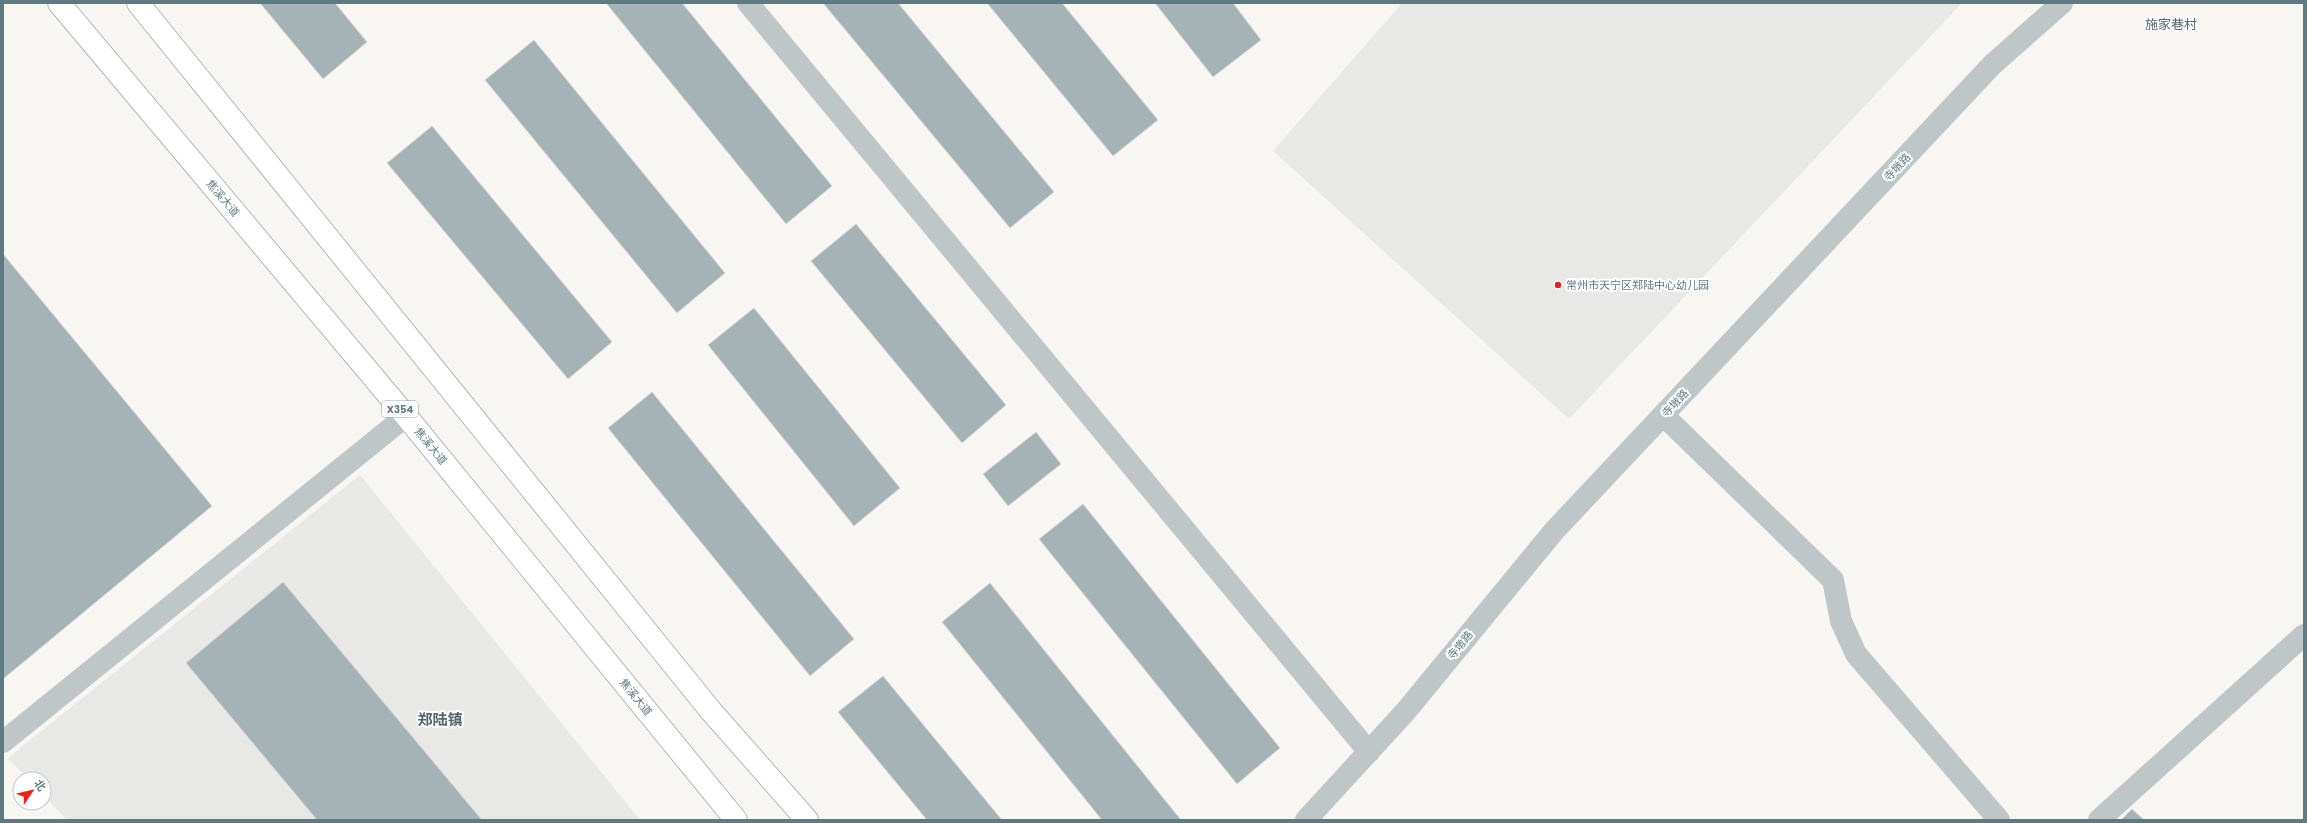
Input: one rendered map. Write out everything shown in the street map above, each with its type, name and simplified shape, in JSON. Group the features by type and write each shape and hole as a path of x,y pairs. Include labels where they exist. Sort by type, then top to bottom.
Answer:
{"main road":[{"name":"焦溪大道","path":"59,3 406,416 736,820"},
{"path":"138,3 706,704 806,820"}],"street":[{"path":"748,3 1369,752"},
{"name":"寺墩路","path":"1306,820 1406,711 1554,531 1992,66 2062,3"},
{"path":"1663,415 1833,580 1840,621 1856,654 1999,820"},
{"path":"3,742 406,416"},
{"path":"2099,820 2304,635"}],"shaded area":[{"name":"常州市天宁区郑陆中心幼儿园","path":"1402,3 1962,3 1569,419 1273,151"},
{"path":"360,475 640,820 67,820 52,804 52,771 20,771 8,758"}],"building":[{"path":"260,3 335,3 367,42 323,79"},
{"path":"606,3 682,3 832,186 786,224"},
{"path":"823,3 898,3 1054,192 1010,228"},
{"path":"987,3 1062,3 1158,120 1113,156"},
{"path":"1155,3 1233,3 1261,40 1213,77"},
{"path":"534,40 725,273 677,313 485,80"},
{"path":"432,126 612,342 568,379 387,163"},
{"path":"856,224 1006,405 962,443 811,261"},
{"path":"3,254 212,506 3,679"},
{"path":"754,308 900,488 854,526 708,345"},
{"path":"652,392 854,639 810,676 608,428"},
{"path":"1036,432 1061,464 1008,506 983,474"},
{"path":"1083,504 1280,748 1237,784 1039,539"},
{"path":"283,582 482,820 317,820 186,663"},
{"path":"990,583 1181,820 1102,820 942,622"},
{"path":"883,676 1002,820 927,820 838,712"},
{"path":"2132,809 2144,820 2121,820"}],"place":[{"name":"常州市天宁区郑陆中心幼儿园","path":"1558,285"}],"district":[{"name":"施家巷村","path":"2171,24"},
{"name":"郑陆镇","path":"440,719"}]}
